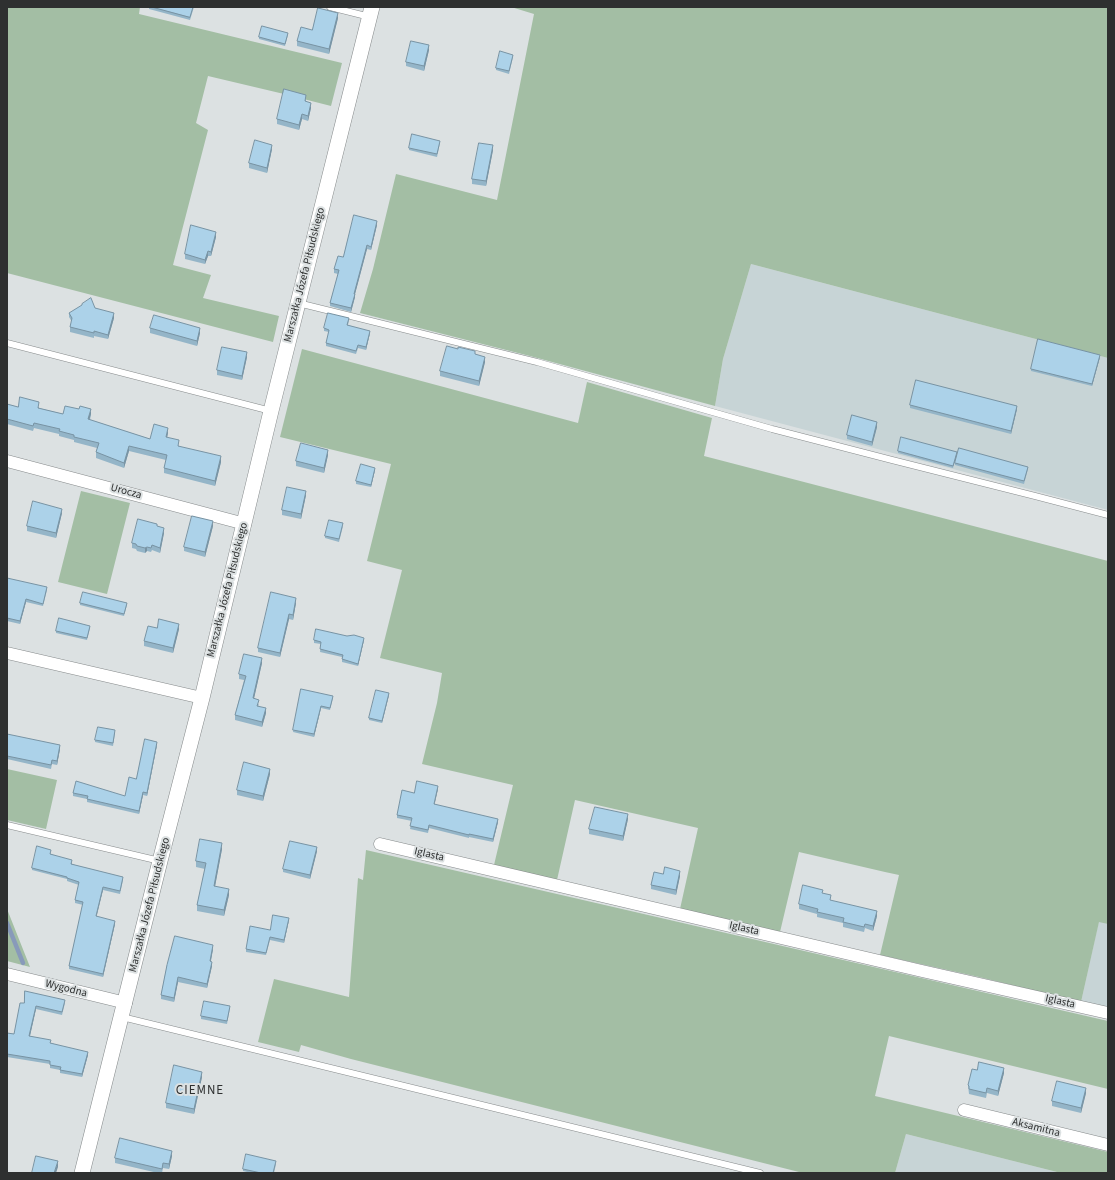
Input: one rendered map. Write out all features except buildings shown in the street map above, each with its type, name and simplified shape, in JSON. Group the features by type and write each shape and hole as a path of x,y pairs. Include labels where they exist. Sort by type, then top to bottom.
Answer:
{"street":[{"name":"Marszałka Józefa Piłsudskiego","path":"82,1173 202,698 271,411 371,12"},
{"name":"Urocza","path":"7,461 245,524"},
{"path":"7,653 202,698"},
{"name":"Iglasta","path":"380,844 930,973 1108,1013"},
{"name":"Wygodna","path":"7,974 126,1003"},
{"name":"Aksamitna","path":"964,1110 1108,1145"}],"lane":[{"path":"330,7 371,12"},
{"path":"298,303 537,362 772,429 1108,515"},
{"path":"7,343 271,411"},
{"path":"7,825 160,861"},
{"path":"122,1017 760,1173"}],"shaded area":[{"path":"751,264 1108,358 1108,510 715,406 723,359"},
{"path":"1099,921 1108,924 1108,1008 1081,1002"},
{"path":"906,1134 1061,1173 895,1173"}],"green space":[{"path":"7,7 140,7 139,14 342,63 331,106 208,76 196,123 208,130 173,265 211,275 203,298 279,316 273,342 7,273"},
{"path":"511,7 1108,7 1108,358 751,264 723,359 715,406 530,356 360,313 373,269 396,174 497,200 534,14"},
{"path":"302,349 578,423 587,382 712,418 704,456 1108,561 1108,924 1099,922 1081,1002 880,955 899,875 799,852 780,932 680,909 698,828 575,800 557,880 494,865 513,785 422,764 437,703 442,673 380,658 402,570 367,561 391,464 280,437"},
{"path":"81,491 130,503 107,594 58,582"},
{"path":"7,769 57,780 46,829 7,820"},
{"path":"366,850 1108,1021 1108,1089 889,1036 875,1096 1108,1152 1108,1173 1061,1173 906,1134 895,1173 803,1173 351,1059 301,1045 299,1052 258,1042 274,979 349,997 358,878 363,880"},
{"path":"7,909 30,967 7,961"}],"waterway":[{"path":"7,923 23,963"}],"district":[{"name":"CIEMNE","path":"200,1091"}]}
